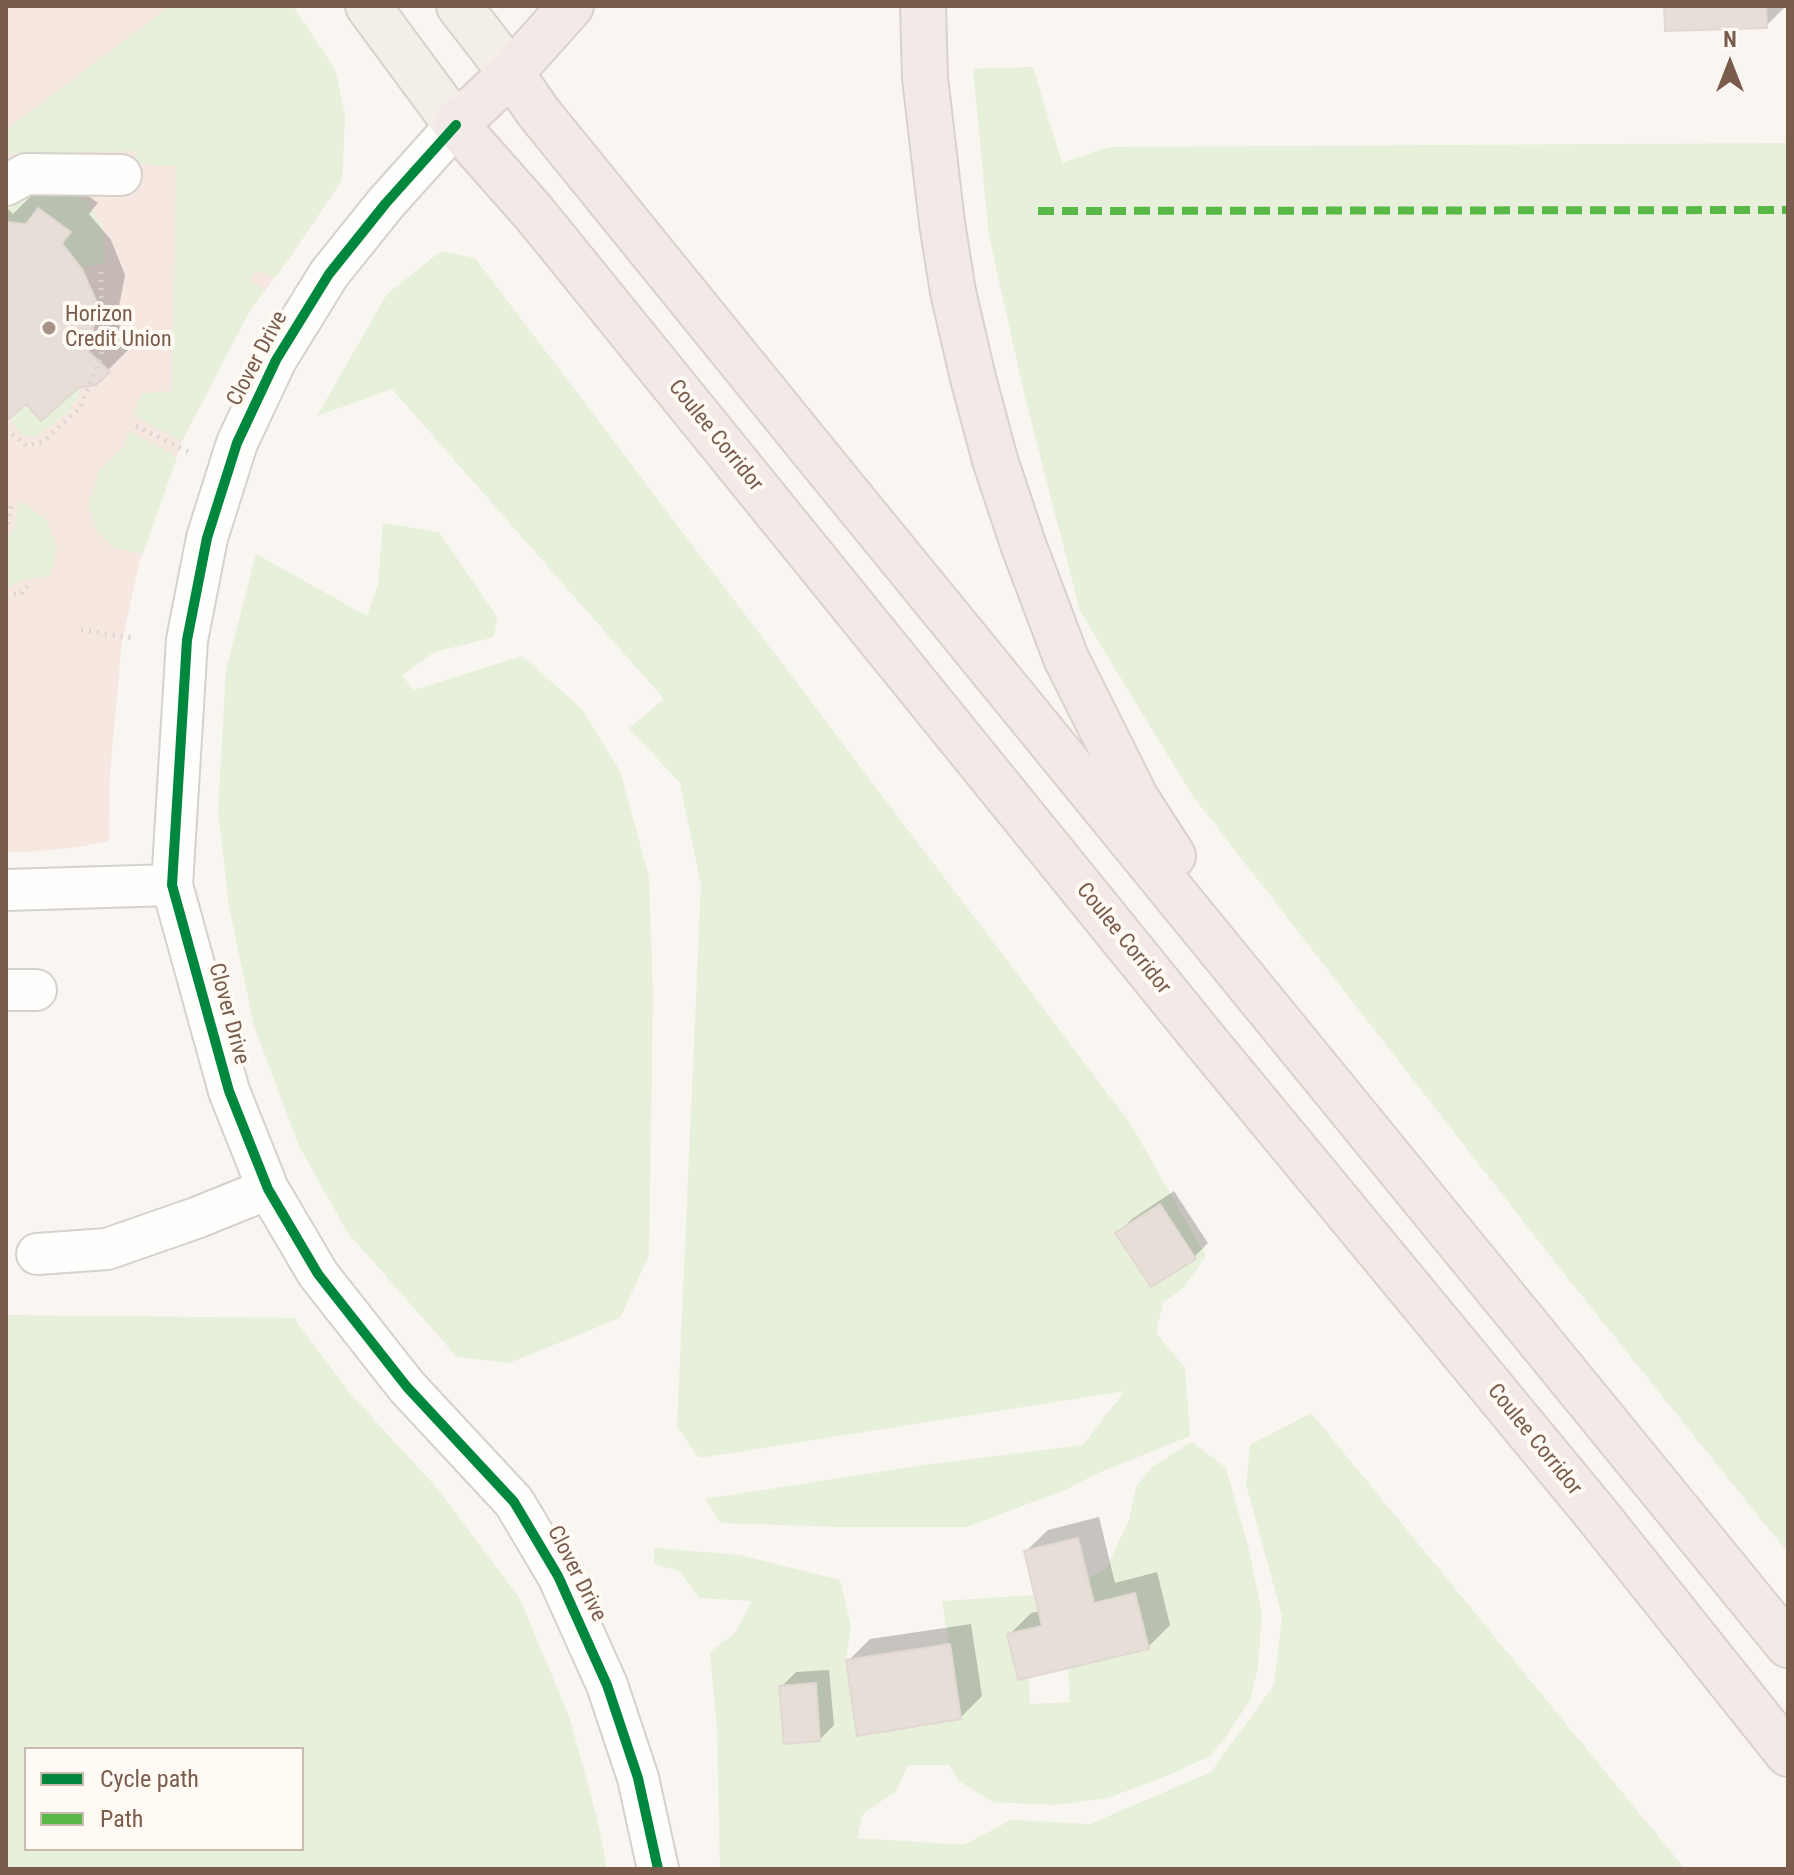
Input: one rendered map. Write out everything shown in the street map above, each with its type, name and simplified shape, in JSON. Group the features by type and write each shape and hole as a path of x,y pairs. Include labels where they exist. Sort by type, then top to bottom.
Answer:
{"highway":[{"path":"456,125 511,73 571,6"},
{"path":"923,6 925,78 953,292 995,460 1023,544 1066,658 1110,749 1136,798 1248,981"},
{"path":"511,73 539,113 814,452 1788,1645"},
{"name":"Coulee Corridor","path":"456,125 534,213 1194,1027 1583,1498 1788,1754"}],"main road":[{"path":"368,6 456,125"},
{"path":"459,6 511,73"}],"street":[{"name":"Clover Drive","path":"456,125 386,203 329,274 276,360 237,443 207,538 187,640 172,885 229,1091 268,1189 318,1274 407,1387 514,1502 558,1576 607,1685 638,1778 658,1869"},
{"path":"6,185 26,174 121,175"},
{"path":"6,890 172,885"},
{"path":"37,1254 107,1249 268,1189"}],"path":[{"path":"6,429 27,446 44,441 80,408 102,354 101,269"},
{"path":"136,426 189,452"},
{"path":"6,532 11,505"},
{"path":"6,593 20,595 29,584"},
{"path":"81,630 135,638"}],"shaded area":[{"path":"6,6 289,6 345,114 342,180 287,262 250,310 182,441 140,560 122,641 110,774 109,841 28,852 6,852"}],"green space":[{"path":"170,6 293,6 335,69 345,114 342,180 275,278 255,270 249,280 265,291 250,310 182,441 134,416 141,394 172,391 176,166 136,164 135,151 6,154 6,130"},
{"path":"1033,67 1062,163 1109,147 1788,143 1788,1553 1558,1266 1192,795 1080,611 1025,397 989,236 973,69"},
{"path":"64,186 88,203 103,228 105,262 82,269 62,243 70,232 39,208 26,224 6,222 6,204 13,198"},
{"path":"441,251 475,258 1130,1123 1206,1256 1183,1288 1163,1303 1156,1333 1185,1368 1190,1436 1098,1473 1067,1489 967,1527 721,1523 705,1499 924,1465 1083,1445 1125,1391 699,1458 677,1427 701,885 680,783 629,728 664,699 392,389 317,416 387,294","holes":["1159,1204 1195,1259 1152,1287 1115,1233"]},
{"path":"82,387 70,411 35,437 22,435 9,419 26,404 42,420"},
{"path":"129,431 177,457 143,554 113,547 96,529 88,506 100,470 124,447"},
{"path":"19,500 47,520 57,549 50,576 23,580 8,587 6,542 14,530"},
{"path":"383,523 439,532 497,617 494,637 434,652 402,676 414,690 522,656 581,708 620,771 649,877 653,994 649,1255 620,1318 509,1363 457,1357 348,1233 299,1146 254,1026 229,906 218,811 226,670 256,554 367,616 378,585"},
{"path":"6,1315 294,1318 348,1391 435,1486 520,1599 570,1719 597,1818 607,1869 6,1869"},
{"path":"1311,1413 1685,1869 720,1869 717,1729 710,1652 735,1633 752,1601 699,1598 679,1571 654,1564 654,1548 739,1555 840,1580 851,1626 846,1660 858,1735 961,1719 942,1601 1035,1595 1042,1626 1007,1635 1018,1680 1029,1677 1030,1704 1070,1702 1068,1668 1149,1649 1135,1593 1094,1603 1088,1579 1107,1567 1129,1520 1136,1487 1152,1467 1192,1442 1226,1468 1248,1546 1262,1613 1258,1667 1250,1700 1210,1756 1108,1798 1055,1805 993,1802 959,1781 949,1765 908,1765 896,1791 863,1814 857,1838 964,1845 1011,1820 1090,1824 1211,1772 1274,1685 1282,1616 1246,1484 1250,1445","holes":["816,1684 820,1741 784,1743 779,1686"]}],"building":[{"path":"1664,6 1766,6 1767,28 1665,31"},
{"name":"Horizon Credit Union","path":"38,208 71,232 62,243 82,269 98,305 88,351 110,372 96,385 78,388 41,421 26,404 9,419 6,416 6,222 26,224"},
{"path":"1160,1204 1196,1259 1151,1287 1115,1233"},
{"path":"1078,1538 1094,1603 1135,1593 1149,1649 1018,1680 1007,1634 1042,1626 1024,1551"},
{"path":"950,1644 961,1719 857,1736 846,1660"},
{"path":"816,1683 820,1741 784,1744 779,1686"}],"marked path":[{"path":"1038,211 1788,210"}],"cycle path":[{"path":"456,125 386,203 329,274 276,360 237,443 207,538 187,640 172,885 229,1091 268,1189 318,1274 407,1387 514,1502 558,1576 607,1685 638,1778 658,1869"}],"place":[{"name":"Horizon Credit Union","path":"49,328"}]}
